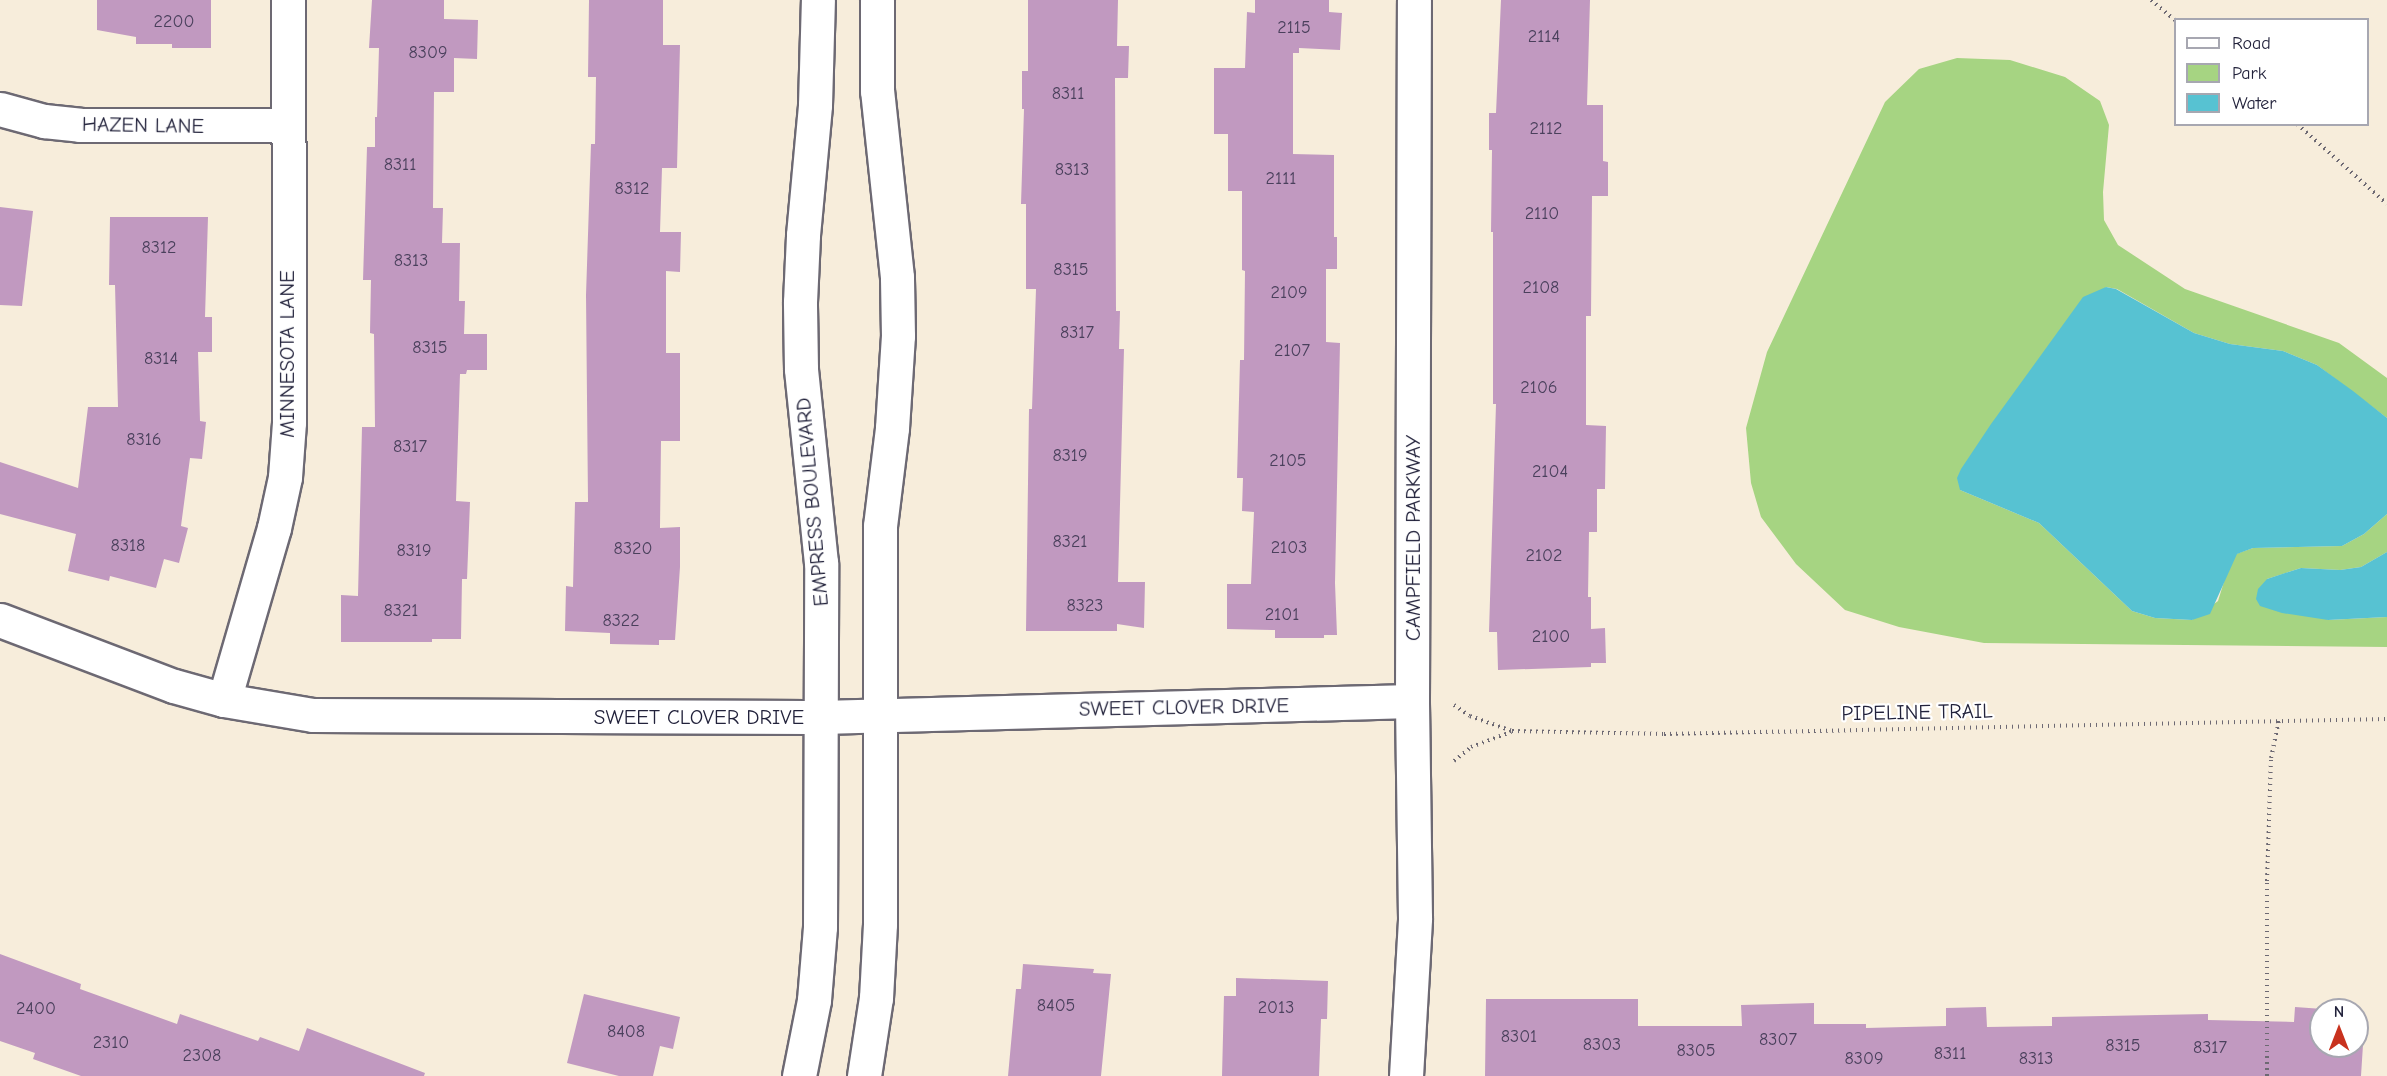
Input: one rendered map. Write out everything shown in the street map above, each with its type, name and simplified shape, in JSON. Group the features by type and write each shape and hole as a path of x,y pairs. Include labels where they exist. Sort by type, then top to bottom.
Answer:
{"street":[{"name":"MINNESOTA LANE","path":"224,700 274,528 285,477 289,423 288,0"},
{"name":"EMPRESS BOULEVARD","path":"799,1076 814,1000 820,927 821,563 801,369 800,302 803,235 815,105 818,0"},
{"path":"864,1076 876,998 879,945 880,526 892,428 898,336 897,277 877,91 877,0"},
{"name":"CAMPFIELD PARKWAY","path":"1406,1076 1415,918 1412,702 1414,0"},
{"name":"HAZEN LANE","path":"0,109 44,121 80,125 287,125"},
{"name":"SWEET CLOVER DRIVE","path":"0,620 174,686 224,700 313,715 351,717 821,717 1412,702"}],"path":[{"path":"2151,0 2174,20"},
{"path":"2298,126 2387,204"},
{"name":"PIPELINE TRAIL","path":"1454,705 1470,716 1512,731 1664,734 2387,719"},
{"path":"2267,1076 2271,758 2279,721"},
{"path":"1454,761 1471,747 1512,731"}],"green space":[{"path":"1957,58 2010,60 2065,77 2100,101 2109,125 2103,192 2104,220 2118,245 2185,289 2339,343 2387,378 2387,418 2317,365 2283,351 2230,344 2194,333 2117,289 2106,287 1960,490 2039,523 2132,611 2155,618 2192,620 2218,601 2227,572 2236,554 2253,548 2342,546 2364,534 2387,514 2387,552 2361,567 2340,570 2301,568 2267,579 2328,620 2387,617 2387,647 1984,643 1899,627 1845,610 1796,564 1761,517 1751,483 1746,428 1767,352 1885,102 1919,69"}],"water":[{"path":"2106,287 2116,289 2194,333 2230,344 2283,351 2317,365 2387,418 2387,514 2364,534 2342,546 2253,548 2237,554 2210,614 2192,620 2155,618 2132,611 2039,523 1960,490 1957,478 1961,469 1991,424 2083,297"},
{"path":"2387,552 2387,617 2328,620 2282,613 2260,606 2256,599 2258,589 2267,579 2301,568 2340,570 2361,567"}],"building":[{"path":"97,0 211,0 211,48 172,48 172,44 136,44 136,37 97,30"},
{"path":"372,0 444,0 444,19 478,20 477,59 454,58 454,92 434,92 433,208 443,208 442,243 460,243 459,301 465,301 464,334 487,334 487,370 467,370 466,374 460,374 456,501 470,502 467,579 462,579 461,639 432,639 432,642 341,642 341,595 358,596 362,427 375,427 374,334 370,333 371,280 363,280 367,147 375,147 375,117 377,117 379,48 369,48"},
{"path":"589,0 663,0 663,45 680,45 677,168 662,168 660,232 681,232 680,272 666,271 666,353 680,353 680,441 661,441 660,528 680,527 680,567 675,640 659,640 659,645 610,644 610,633 565,631 566,586 573,587 575,502 588,502 586,295 591,144 595,144 596,77 588,77"},
{"path":"1028,0 1118,0 1117,46 1129,46 1128,78 1115,78 1116,311 1120,311 1119,349 1124,349 1118,582 1145,582 1144,628 1117,624 1117,631 1026,631 1029,409 1032,409 1036,289 1026,289 1026,204 1021,204 1024,109 1022,109 1022,71 1028,71"},
{"path":"1255,0 1329,0 1329,12 1342,13 1340,50 1299,48 1299,53 1293,53 1293,154 1334,155 1334,237 1337,237 1337,269 1326,269 1326,342 1340,343 1335,583 1337,635 1324,635 1324,638 1275,638 1275,630 1227,629 1227,584 1251,584 1254,512 1242,511 1243,478 1237,478 1240,360 1244,360 1245,271 1242,270 1242,191 1228,191 1228,134 1214,134 1214,68 1245,68 1247,12 1255,13"},
{"path":"1501,0 1590,0 1587,105 1603,105 1603,161 1608,162 1608,196 1592,196 1591,316 1586,316 1586,425 1606,426 1605,489 1597,489 1597,532 1589,532 1588,597 1591,597 1591,629 1605,628 1606,663 1591,663 1591,667 1498,670 1497,632 1489,632 1496,404 1493,404 1492,150 1489,150 1489,113 1496,113"},
{"path":"0,207 33,211 22,306 0,305"},
{"path":"110,217 208,217 205,317 212,317 212,352 198,352 200,421 206,422 202,459 190,458 181,526 188,528 179,563 164,559 156,588 110,576 109,581 68,571 76,534 0,514 0,462 78,488 88,407 118,407 115,285 109,285"},
{"path":"0,954 81,984 80,989 177,1024 180,1014 258,1041 260,1037 299,1051 307,1028 425,1073 424,1076 81,1076 33,1059 35,1053 0,1041"},
{"path":"1023,964 1094,969 1093,973 1111,974 1101,1076 1008,1076 1016,989 1021,989"},
{"path":"1236,978 1328,981 1327,1019 1321,1019 1319,1076 1222,1076 1224,996 1236,996"},
{"path":"584,994 680,1017 673,1049 660,1046 653,1076 619,1076 567,1063"},
{"path":"1486,999 1638,999 1638,1026 1742,1026 1741,1005 1814,1003 1814,1024 1866,1024 1866,1028 1946,1026 1946,1008 1986,1007 1987,1027 2052,1026 2052,1017 2208,1014 2208,1020 2294,1022 2295,1007 2309,1008 2309,1058 2362,1058 2361,1076 1485,1076"}]}
